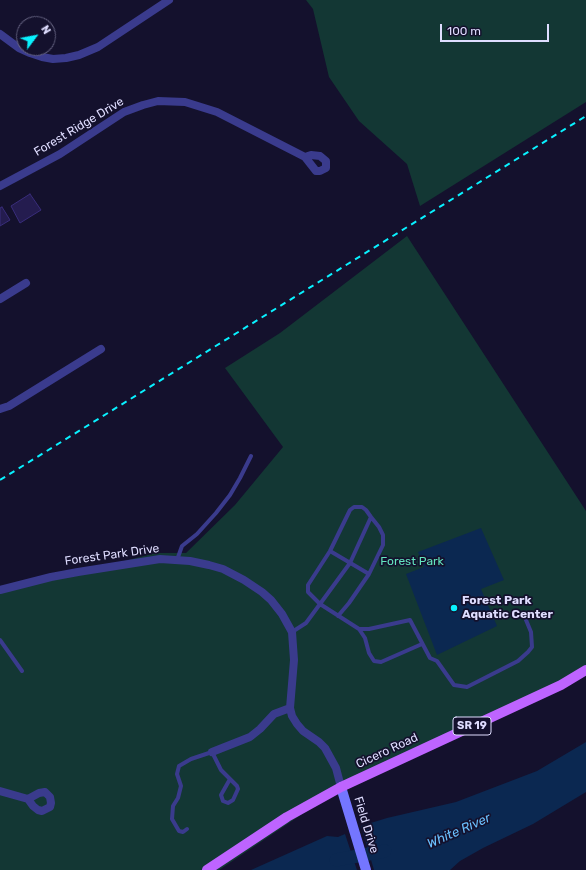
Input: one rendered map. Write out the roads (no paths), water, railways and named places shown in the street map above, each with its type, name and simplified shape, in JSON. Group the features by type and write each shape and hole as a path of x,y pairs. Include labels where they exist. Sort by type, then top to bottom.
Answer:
{"main road":[{"name":"Cicero Road","path":"207,870 288,817 341,787 561,685 586,670"},
{"name":"Field Drive","path":"341,787 366,870"}],"street":[{"path":"0,34 19,48 30,53 53,59 66,58 79,55 98,47 169,0"},
{"name":"Forest Ridge Drive","path":"0,186 60,154 124,112 143,105 158,102 185,102 207,108 305,157"},
{"path":"0,299 26,283"},
{"path":"0,409 9,406 101,349"},
{"name":"Forest Park Drive","path":"0,590 85,570 160,559 209,565 223,569 244,580 271,600 282,614 292,632 294,660 290,708"},
{"path":"212,752 250,737 274,714 290,708 292,716 297,724 319,742 330,756 336,768 341,787"},
{"path":"0,791 28,799"}],"lane":[{"path":"177,560 182,546 202,528 230,495 251,456"},
{"path":"338,616 369,574 384,545 383,535 379,527 362,507 354,507 350,510 330,551 308,585 308,592 320,604 338,616 359,629 365,638 369,653 374,661 381,662 422,644"},
{"path":"292,632 306,622 350,563 371,517"},
{"path":"330,551 369,574"},
{"path":"359,629 369,629 410,620 430,658 442,667 451,683 454,686 467,687 518,661 528,652 532,647 531,632 526,620"},
{"path":"0,640 22,671"},
{"path":"187,829 183,832 179,831 172,819 173,806 178,798 181,786 177,774 179,766 191,759 212,752 221,770 236,784 238,789 233,800 228,803 223,801 221,795 230,779"}],"water":[{"name":"Forest Park Aquatic Center","path":"481,528 504,580 481,589 497,626 437,655 406,574 424,567 418,552"},
{"path":"586,742 586,792 533,824 483,848 460,861 450,870 374,870 361,826 387,818 456,802 537,771"},
{"path":"345,834 357,870 251,870 327,836 338,837"}],"waterway":[{"name":"White River","path":"336,860 385,851"}],"railway":[{"path":"0,480 586,116"}],"place":[{"name":"Forest Park Aquatic Center","path":"454,608"}],"park label":[{"name":"Forest Park","path":"412,562"}]}
